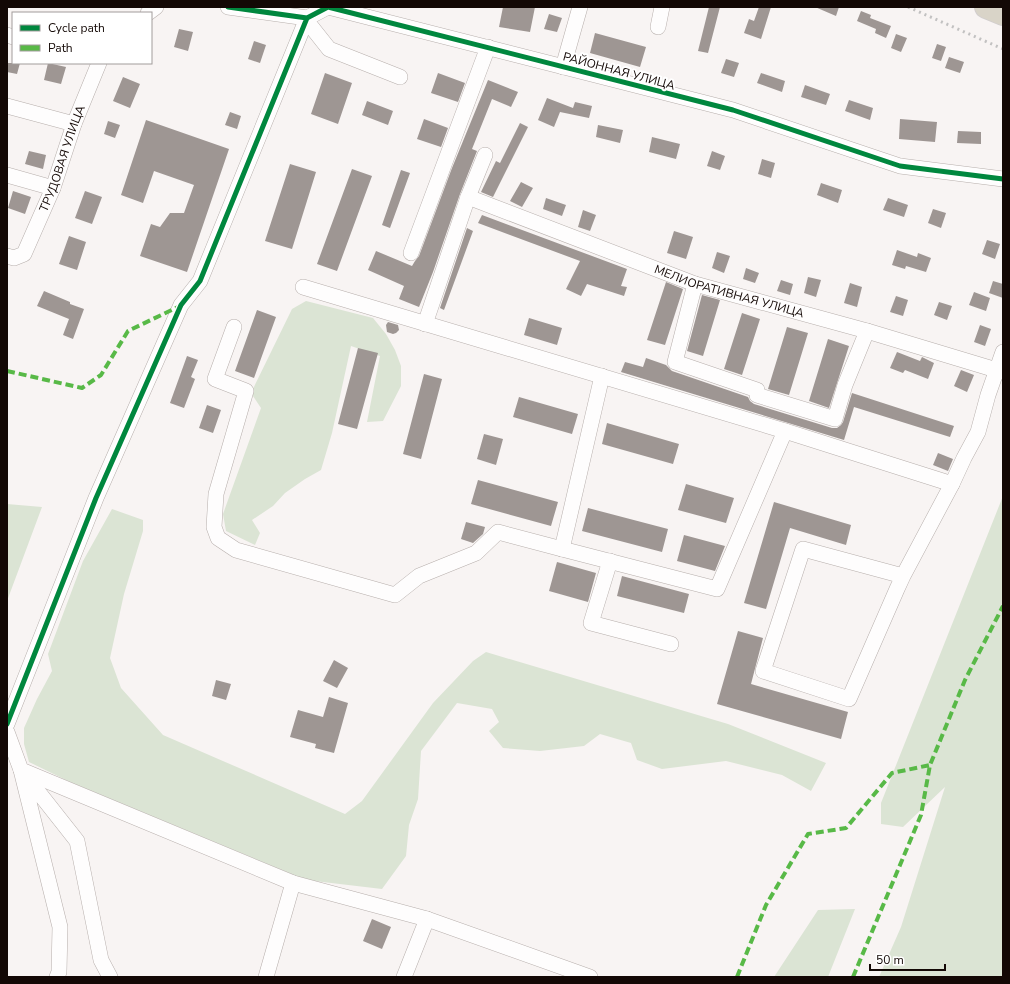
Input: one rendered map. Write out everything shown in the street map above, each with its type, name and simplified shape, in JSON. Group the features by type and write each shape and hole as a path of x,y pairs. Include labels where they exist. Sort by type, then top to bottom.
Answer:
{"highway":[{"path":"986,7 1003,14"}],"street":[{"path":"228,7 306,19 329,49 400,77"},
{"path":"563,67 580,7"},
{"path":"658,27 662,7"},
{"name":"РАЙОННАЯ УЛИЦА","path":"306,19 328,8 488,47 733,110 900,166 1003,179"},
{"path":"7,724 96,498 182,305 200,281 306,19"},
{"path":"411,253 488,47"},
{"name":"ТРУДОВАЯ УЛИЦА","path":"7,256 14,258 24,254 53,188 74,124 99,64"},
{"path":"7,106 74,124"},
{"path":"426,324 468,197 485,155"},
{"path":"7,175 53,188"},
{"name":"МЕЛИОРАТИВНАЯ УЛИЦА","path":"468,197 695,284 867,331 999,371"},
{"path":"695,284 675,362 758,390 757,395 835,418 845,385 867,331"},
{"path":"303,287 785,431 952,484"},
{"path":"234,326 215,379 246,391 216,494 214,527 218,538 236,550 395,595 419,576 476,553 498,532 717,589 785,431"},
{"path":"904,576 802,549 763,671 849,699 896,589 904,576 978,432 999,371 1003,352"},
{"path":"562,549 602,376"},
{"path":"610,562 591,623 671,644"},
{"path":"7,732 21,770 60,927 58,977"},
{"path":"21,770 293,883 427,919 590,977"},
{"path":"21,770 77,841 101,960 110,977"},
{"path":"266,977 293,883"},
{"path":"404,977 427,919"}],"green space":[{"path":"306,301 373,318 386,334 395,350 401,366 401,386 383,421 367,422 380,356 351,346 332,433 321,470 285,493 273,506 252,520 260,533 255,545 226,531 223,514 261,408 251,393 292,309"},
{"path":"1003,496 1003,977 879,977 901,927 945,787 903,827 881,824 881,803"},
{"path":"7,504 42,507 7,601"},
{"path":"112,509 143,520 143,531 124,594 110,658 121,688 163,735 345,814 362,801 433,703 473,661 486,652 728,724 826,763 811,791 782,775 726,761 662,769 637,760 631,743 600,734 584,746 540,751 503,748 489,731 499,722 492,709 457,703 421,751 418,799 409,825 406,856 382,889 306,880 70,782 29,762 24,744 24,728 52,671 48,654 83,561"},
{"path":"855,909 828,977 774,977 818,910"}],"building":[{"path":"503,7 535,7 530,32 499,27"},
{"path":"709,7 720,7 708,53 698,51"},
{"path":"759,7 771,7 761,39 744,33 749,19 754,21"},
{"path":"815,7 839,7 836,16"},
{"path":"861,11 871,15 870,18 891,26 886,38 875,33 876,29 857,21"},
{"path":"549,14 562,18 557,32 544,29"},
{"path":"179,29 193,32 188,51 174,47"},
{"path":"595,33 646,47 640,67 590,53"},
{"path":"896,34 907,38 901,52 891,48"},
{"path":"254,41 266,45 260,63 248,59"},
{"path":"937,44 946,47 941,61 932,58"},
{"path":"949,57 964,62 960,73 945,68"},
{"path":"726,59 739,63 734,77 721,73"},
{"path":"7,63 20,64 17,74 7,72"},
{"path":"48,64 66,67 61,84 44,80"},
{"path":"325,73 352,83 338,124 311,114"},
{"path":"438,73 465,83 458,102 431,93"},
{"path":"761,73 785,81 782,92 757,83"},
{"path":"123,77 140,84 130,108 113,101"},
{"path":"488,80 518,92 511,107 492,99 472,149 477,151 419,307 399,299 404,286 368,270 376,251 412,266 419,256 452,168"},
{"path":"805,85 830,94 826,105 801,97"},
{"path":"547,98 573,108 575,102 592,106 589,118 560,112 554,127 538,120"},
{"path":"849,100 873,108 870,120 845,111"},
{"path":"367,101 393,111 388,125 362,115"},
{"path":"230,112 241,116 237,129 225,125"},
{"path":"424,119 448,128 441,147 417,139"},
{"path":"900,119 937,122 935,142 899,139"},
{"path":"146,120 229,149 187,272 140,256 151,224 160,227 170,213 184,213 194,185 154,171 143,203 121,195"},
{"path":"108,121 120,125 115,138 104,134"},
{"path":"520,123 528,127 493,197 481,192 496,161 500,163"},
{"path":"598,125 623,130 620,143 596,137"},
{"path":"958,131 981,132 981,144 957,143"},
{"path":"652,137 680,144 676,159 649,152"},
{"path":"29,151 46,155 43,169 25,164"},
{"path":"712,151 725,156 720,170 707,166"},
{"path":"762,159 775,163 771,178 758,174"},
{"path":"290,164 316,172 292,249 265,241"},
{"path":"352,169 372,176 337,271 317,264"},
{"path":"401,170 410,173 390,228 382,225"},
{"path":"521,182 533,188 522,207 510,201"},
{"path":"821,183 842,190 838,203 817,195"},
{"path":"13,191 31,197 25,214 8,208"},
{"path":"85,191 102,197 92,224 75,218"},
{"path":"546,198 566,205 562,216 543,209"},
{"path":"888,198 908,205 904,217 883,210"},
{"path":"933,209 946,213 941,228 928,223"},
{"path":"583,210 596,215 590,231 578,227"},
{"path":"482,215 627,269 621,286 627,287 624,296 587,284 581,296 566,289 580,261 478,223"},
{"path":"467,228 473,231 444,310 440,308"},
{"path":"674,231 693,237 686,259 667,253"},
{"path":"69,236 86,242 77,270 59,264"},
{"path":"987,240 1000,244 995,259 982,254"},
{"path":"897,250 917,257 918,253 931,258 926,272 906,266 905,269 892,265"},
{"path":"717,252 730,256 724,273 712,268"},
{"path":"746,268 759,273 755,283 743,279"},
{"path":"808,277 821,280 816,297 804,293"},
{"path":"781,280 793,284 790,295 777,291"},
{"path":"993,281 1003,284 1003,298 989,293"},
{"path":"666,282 683,289 665,345 647,340"},
{"path":"850,283 862,287 857,307 844,303"},
{"path":"44,291 84,309 73,339 63,335 69,319 37,306"},
{"path":"974,292 990,298 986,311 969,305"},
{"path":"702,295 720,300 703,356 687,351"},
{"path":"896,296 908,300 903,316 890,312"},
{"path":"939,302 952,306 947,320 934,315"},
{"path":"257,310 276,317 254,378 235,371"},
{"path":"742,313 760,319 742,375 724,369"},
{"path":"529,318 562,328 557,345 524,335"},
{"path":"388,322 398,325 399,330 396,333 393,334 387,332 386,325"},
{"path":"980,325 991,329 985,346 974,342"},
{"path":"787,327 808,333 789,395 768,389"},
{"path":"828,339 849,346 829,408 809,401"},
{"path":"358,348 378,353 357,429 338,424"},
{"path":"897,352 920,361 922,357 934,363 928,379 905,370 903,373 890,368"},
{"path":"187,356 198,360 191,377 195,379 184,408 170,403"},
{"path":"646,358 666,365 672,371 748,397 754,404 832,428 837,428 843,422 852,393 954,426 950,437 854,407 844,440 621,372 625,362 643,367"},
{"path":"961,370 974,375 967,392 954,386"},
{"path":"424,374 442,379 421,459 403,454"},
{"path":"519,397 578,414 572,434 513,417"},
{"path":"207,405 221,410 213,433 199,428"},
{"path":"607,423 679,444 673,464 602,444"},
{"path":"484,434 503,439 496,465 477,459"},
{"path":"938,453 953,459 948,471 933,465"},
{"path":"478,480 558,502 551,526 471,504"},
{"path":"686,484 734,498 726,523 678,510"},
{"path":"774,502 851,525 846,545 790,528 766,609 744,603"},
{"path":"588,508 668,529 662,552 582,531"},
{"path":"466,522 485,527 483,534 473,543 461,539"},
{"path":"684,535 725,546 715,571 677,561"},
{"path":"557,562 596,573 588,602 549,591"},
{"path":"622,576 689,594 684,613 617,596"},
{"path":"738,631 763,638 751,684 848,712 841,739 717,704"},
{"path":"334,660 348,668 337,688 323,681"},
{"path":"216,680 231,684 226,700 212,696"},
{"path":"329,697 348,703 334,753 315,748 316,744 290,737 298,710 323,717"},
{"path":"372,919 391,927 382,949 363,941"}],"railway":[{"path":"908,7 1003,49"}],"marked path":[{"path":"7,371 82,388 101,375 128,331 180,306"},
{"path":"853,977 921,815 930,765 965,680 1003,606"},
{"path":"737,977 766,905 808,834 846,828 892,773 930,765"}],"cycle path":[{"path":"228,7 307,18 328,7 733,110 900,166 1003,179"},
{"path":"7,724 96,498 181,305 200,281 307,18"}]}
